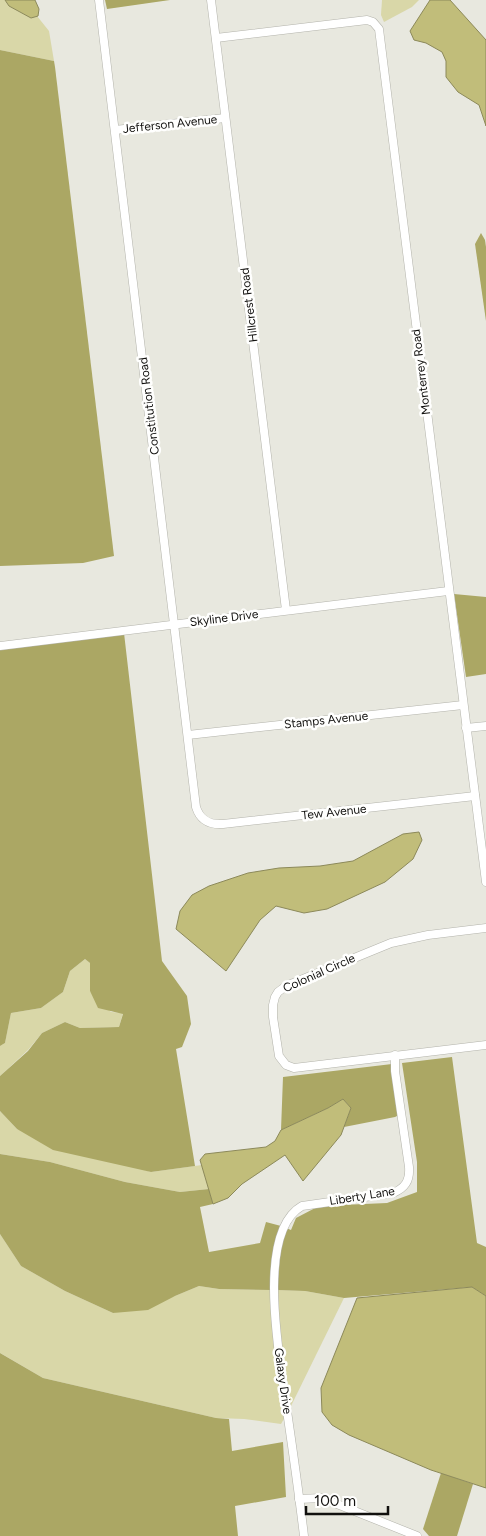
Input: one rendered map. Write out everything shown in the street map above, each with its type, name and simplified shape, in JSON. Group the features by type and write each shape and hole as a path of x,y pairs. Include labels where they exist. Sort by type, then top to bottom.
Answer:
{"street":[{"name":"Constitution Road","path":"100,0 198,813"},
{"name":"Hillcrest Road","path":"211,0 286,610"},
{"name":"Monterrey Road","path":"216,38 360,20 371,21 379,29 486,882"},
{"name":"Jefferson Avenue","path":"115,130 226,118"},
{"name":"Skyline Drive","path":"0,646 448,590"},
{"name":"Stamps Avenue","path":"188,735 463,706"},
{"path":"466,728 486,726"},
{"name":"Tew Avenue","path":"198,813 204,821 217,825 475,796"},
{"name":"Colonial Circle","path":"486,928 428,935 391,943 286,986 275,997 273,1006 278,1053 282,1061 288,1066 300,1068 486,1044"},
{"name":"Liberty Lane","path":"284,1226 290,1215 302,1206 393,1194 401,1190 406,1184 409,1178 409,1167 394,1055"},
{"name":"Galaxy Drive","path":"284,1226 278,1245 274,1299 281,1379 304,1536"},
{"path":"299,1499 322,1498 417,1536"}],"shaded area":[{"path":"0,0 5,0 9,6 31,18 37,16 49,31 54,61 0,50"},
{"path":"5,0 35,0 39,9 38,16 31,18 9,6"},
{"path":"105,0 170,0 107,9"},
{"path":"382,0 419,0 412,7 384,22 381,15"},
{"path":"430,0 450,0 486,40 486,126 479,105 458,92 446,77 446,61 442,52 426,43 414,40 410,31"},
{"path":"0,50 54,61 55,67 114,556 83,563 0,566"},
{"path":"481,233 486,247 486,321 475,244"},
{"path":"454,594 486,597 486,674 466,677"},
{"path":"124,633 162,961 187,996 191,1024 182,1047 176,1049 195,1166 151,1172 53,1150 17,1129 0,1111 0,1076 28,1051 42,1033 65,1022 80,1028 119,1027 123,1014 98,1008 90,991 90,963 85,959 70,971 63,992 41,1008 11,1013 5,1043 0,1046 0,649"},
{"path":"419,832 422,840 413,859 385,882 327,909 304,913 276,906 260,920 226,971 176,929 180,911 192,895 209,886 248,873 353,861 403,834"},
{"path":"85,959 90,963 90,991 111,1012 123,1013 119,1027 80,1028 65,1022 42,1033 28,1050 0,1076 0,1046 5,1043 11,1013 41,1008 63,992 70,971"},
{"path":"452,1057 477,1243 486,1247 486,1296 472,1287 344,1298 305,1291 277,1290 281,1246 286,1228 291,1230 296,1218 319,1206 387,1203 417,1192 417,1162 402,1063"},
{"path":"392,1064 399,1115 344,1127 351,1108 343,1099 281,1130 283,1077"},
{"path":"343,1099 351,1108 341,1135 303,1181 285,1155 242,1184 228,1198 213,1204 200,1160 205,1154 266,1147 275,1141 281,1130"},
{"path":"0,1111 17,1129 151,1172 202,1165 209,1189 180,1192 125,1182 50,1162 0,1154"},
{"path":"0,1154 50,1162 125,1182 180,1192 209,1189 213,1204 200,1207 209,1252 260,1243 266,1222 281,1226 275,1245 271,1290 219,1289 199,1286 148,1310 113,1313 65,1291 21,1266 0,1234"},
{"path":"0,1234 21,1266 65,1291 113,1313 175,1296 199,1286 219,1289 271,1290 276,1356 285,1417 281,1424 244,1419 216,1418 43,1378 0,1353"},
{"path":"472,1287 486,1296 486,1488 431,1470 349,1435 332,1425 322,1412 321,1388 357,1298"},
{"path":"277,1290 305,1291 344,1298 290,1408 282,1362"},
{"path":"0,1353 43,1378 216,1418 229,1419 232,1451 283,1442 286,1497 235,1506 238,1536 0,1536"},
{"path":"441,1473 473,1484 457,1536 429,1536 423,1529"}]}
